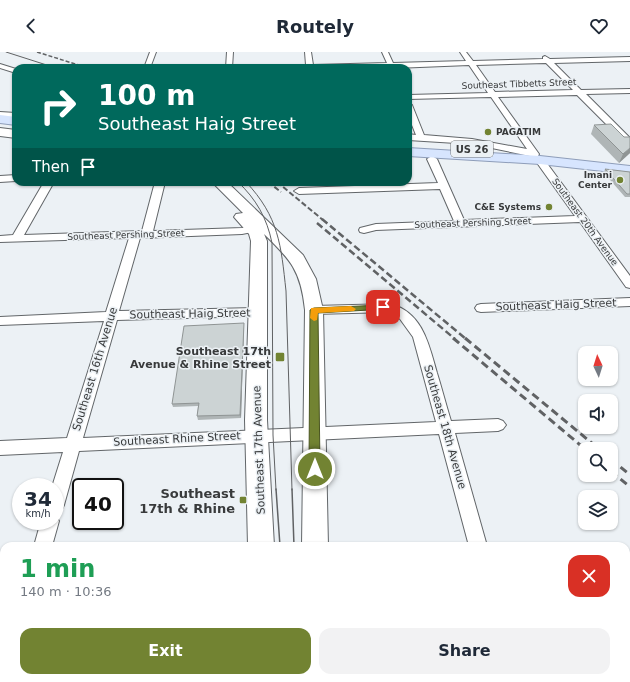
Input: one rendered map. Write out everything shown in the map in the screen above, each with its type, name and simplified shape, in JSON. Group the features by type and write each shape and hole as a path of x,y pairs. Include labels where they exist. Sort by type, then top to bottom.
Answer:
{"main road":[{"path":"0,119 12,120"},
{"path":"0,125 12,127"},
{"name":"US 26","path":"412,146 630,163"},
{"name":"US 26","path":"412,152 538,157 630,170"}],"street":[{"path":"148,64 153,52"},
{"path":"229,64 230,52"},
{"path":"308,52 310,64"},
{"path":"385,52 391,64"},
{"name":"Southeast 20th Avenue","path":"463,52 630,284"},
{"path":"539,52 630,143"},
{"path":"412,66 630,59"},
{"path":"0,66 12,70"},
{"name":"Southeast Tibbetts Street","path":"412,98 630,90"},
{"path":"0,115 12,116"},
{"path":"412,115 421,137"},
{"path":"0,132 12,134"},
{"path":"412,137 495,144 538,157"},
{"path":"432,159 460,223"},
{"path":"0,179 12,178"},
{"path":"17,238 47,186"},
{"name":"Southeast 16th Avenue","path":"63,478 111,316 159,186"},
{"name":"Southeast 17th Avenue","path":"210,186 256,233 259,241 256,436 261,542"},
{"path":"223,186 297,257 308,275 314,310 315,542"},
{"path":"300,191 444,186"},
{"name":"Southeast Pershing Street","path":"364,230 376,227 583,219"},
{"name":"Southeast Pershing Street","path":"1,241 17,238 242,231 252,229"},
{"name":"Southeast Haig Street","path":"481,308 630,302"},
{"name":"Southeast 18th Avenue","path":"314,310 391,308 403,313 406,316 420,337 477,542"},
{"name":"Southeast Haig Street","path":"0,321 259,312"},
{"name":"Southeast Rhine Street","path":"0,448 498,425"},
{"path":"44,542 47,530"}],"building":[{"path":"611,124 624,137 630,137 630,148 623,154 594,125"},
{"name":"Imani Center","path":"605,169 630,172 630,194 627,194"},
{"path":"244,323 240,415 197,416 199,403 172,404 184,326"}],"tram line":[{"path":"6,52 44,64"},
{"path":"242,186 255,202 264,217 272,243 273,435 276,490"},
{"path":"249,186 265,207 272,220 280,246 282,259 286,291 292,490"},
{"path":"276,489 280,542"},
{"path":"292,489 294,542"}],"railway":[{"path":"37,52 75,64"},
{"path":"273,186 281,192"},
{"path":"282,186 323,220"},
{"path":"322,219 466,339"},
{"path":"317,223 455,339"},
{"path":"453,338 578,443"},
{"path":"465,338 591,442"},
{"path":"618,465 630,475"},
{"path":"618,477 630,487"}],"slow traffic":[{"path":"314,318 314,310 351,309"}],"place":[{"name":"PAGATIM","path":"488,132"},
{"name":"Imani Center","path":"620,180"},
{"name":"C&E Systems","path":"549,207"},
{"name":"Southeast 17th Avenue & Rhine Street","path":"280,357"},
{"name":"Southeast 17th & Rhine","path":"243,500"}],"route":[{"path":"315,469 314,310 383,307"}]}
